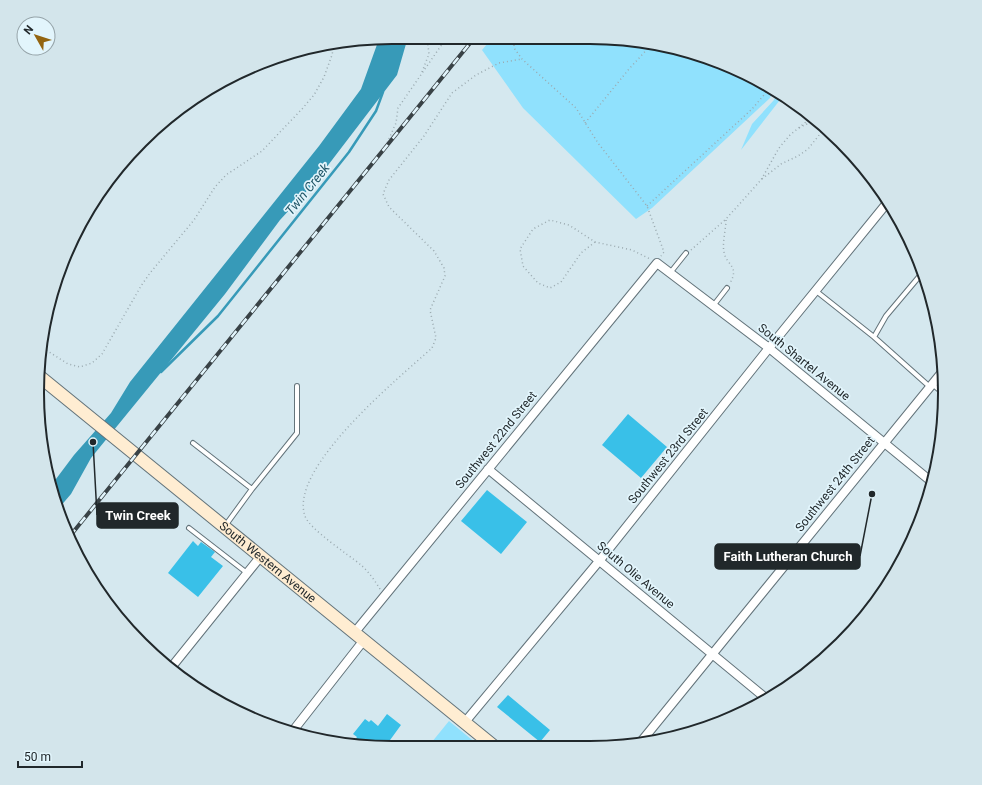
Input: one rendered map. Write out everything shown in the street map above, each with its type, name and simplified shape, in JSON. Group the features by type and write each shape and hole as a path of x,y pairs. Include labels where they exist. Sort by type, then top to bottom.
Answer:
{"main road":[{"name":"South Western Avenue","path":"45,380 488,741"}],"street":[{"name":"Southwest 23rd Street","path":"465,722 600,560 884,207"},
{"name":"Southwest 22nd Street","path":"295,727 360,636 384,597 656,263"},
{"name":"South Shartel Avenue","path":"656,263 770,348 927,478"},
{"name":"Southwest 24th Street","path":"646,736 937,378"},
{"name":"South Olie Avenue","path":"488,469 762,695"},
{"path":"174,664 261,556"}],"lane":[{"path":"670,273 686,253"},
{"path":"874,337 886,316 919,277"},
{"path":"713,306 727,288"},
{"path":"816,291 938,389"},
{"path":"225,527 252,489 297,433 297,386"},
{"path":"193,443 252,489"},
{"path":"189,528 247,574"}],"path":[{"path":"420,76 428,54 427,44"},
{"path":"384,150 396,123 398,108 442,44"},
{"path":"514,44 514,48 522,59 576,108 598,143 647,206 664,252 656,263 632,250 595,242 569,224 550,220 533,229 520,249 523,266 538,283 550,288 561,282 582,253 595,242"},
{"path":"586,123 629,69 647,49"},
{"path":"47,350 68,364 80,367 92,363 102,354 141,286 194,220 215,187 226,175 262,151 314,95 324,77 333,50"},
{"path":"384,597 374,580 363,567 311,526 305,516 303,502 310,478 341,434 376,398 432,348 436,338 430,310 445,276 444,268 434,251 389,207 383,194 389,180 424,136 452,93 476,75 499,63 522,59"},
{"path":"647,206 752,109 766,92"},
{"path":"761,180 778,148 790,135 808,121"},
{"path":"796,130 810,123"},
{"path":"686,253 726,219 761,180 781,164 798,156 808,149 820,134 820,131"},
{"path":"726,219 724,253 734,269 733,278 727,288"}],"shaded area":[{"path":"487,44 590,44 635,47 702,62 744,80 771,95 652,208 636,219 523,108 482,50"},
{"path":"775,98 779,101 741,150 752,124"},
{"path":"449,721 473,741 433,741"}],"water":[{"path":"406,44 397,75 316,181 280,220 225,294 91,458 71,494 62,505 55,480 74,455 111,413 130,382 319,146 361,89 377,45"}],"building":[{"path":"628,414 667,447 641,478 602,445"},
{"path":"487,490 527,522 501,554 461,521"},
{"path":"193,541 198,546 201,542 215,552 211,557 223,566 198,597 168,573"},
{"path":"508,695 550,730 541,741 539,741 497,707"},
{"path":"387,714 401,725 389,741 356,739 357,737 353,734 365,719 369,722 371,720 378,726"}],"waterway":[{"name":"Twin Creek","path":"161,372 218,316 349,152 376,111 383,92"}],"railway":[{"path":"73,532 469,44"}],"place":[{"name":"Twin Creek","path":"93,442"},
{"name":"Faith Lutheran Church","path":"872,494"}]}
